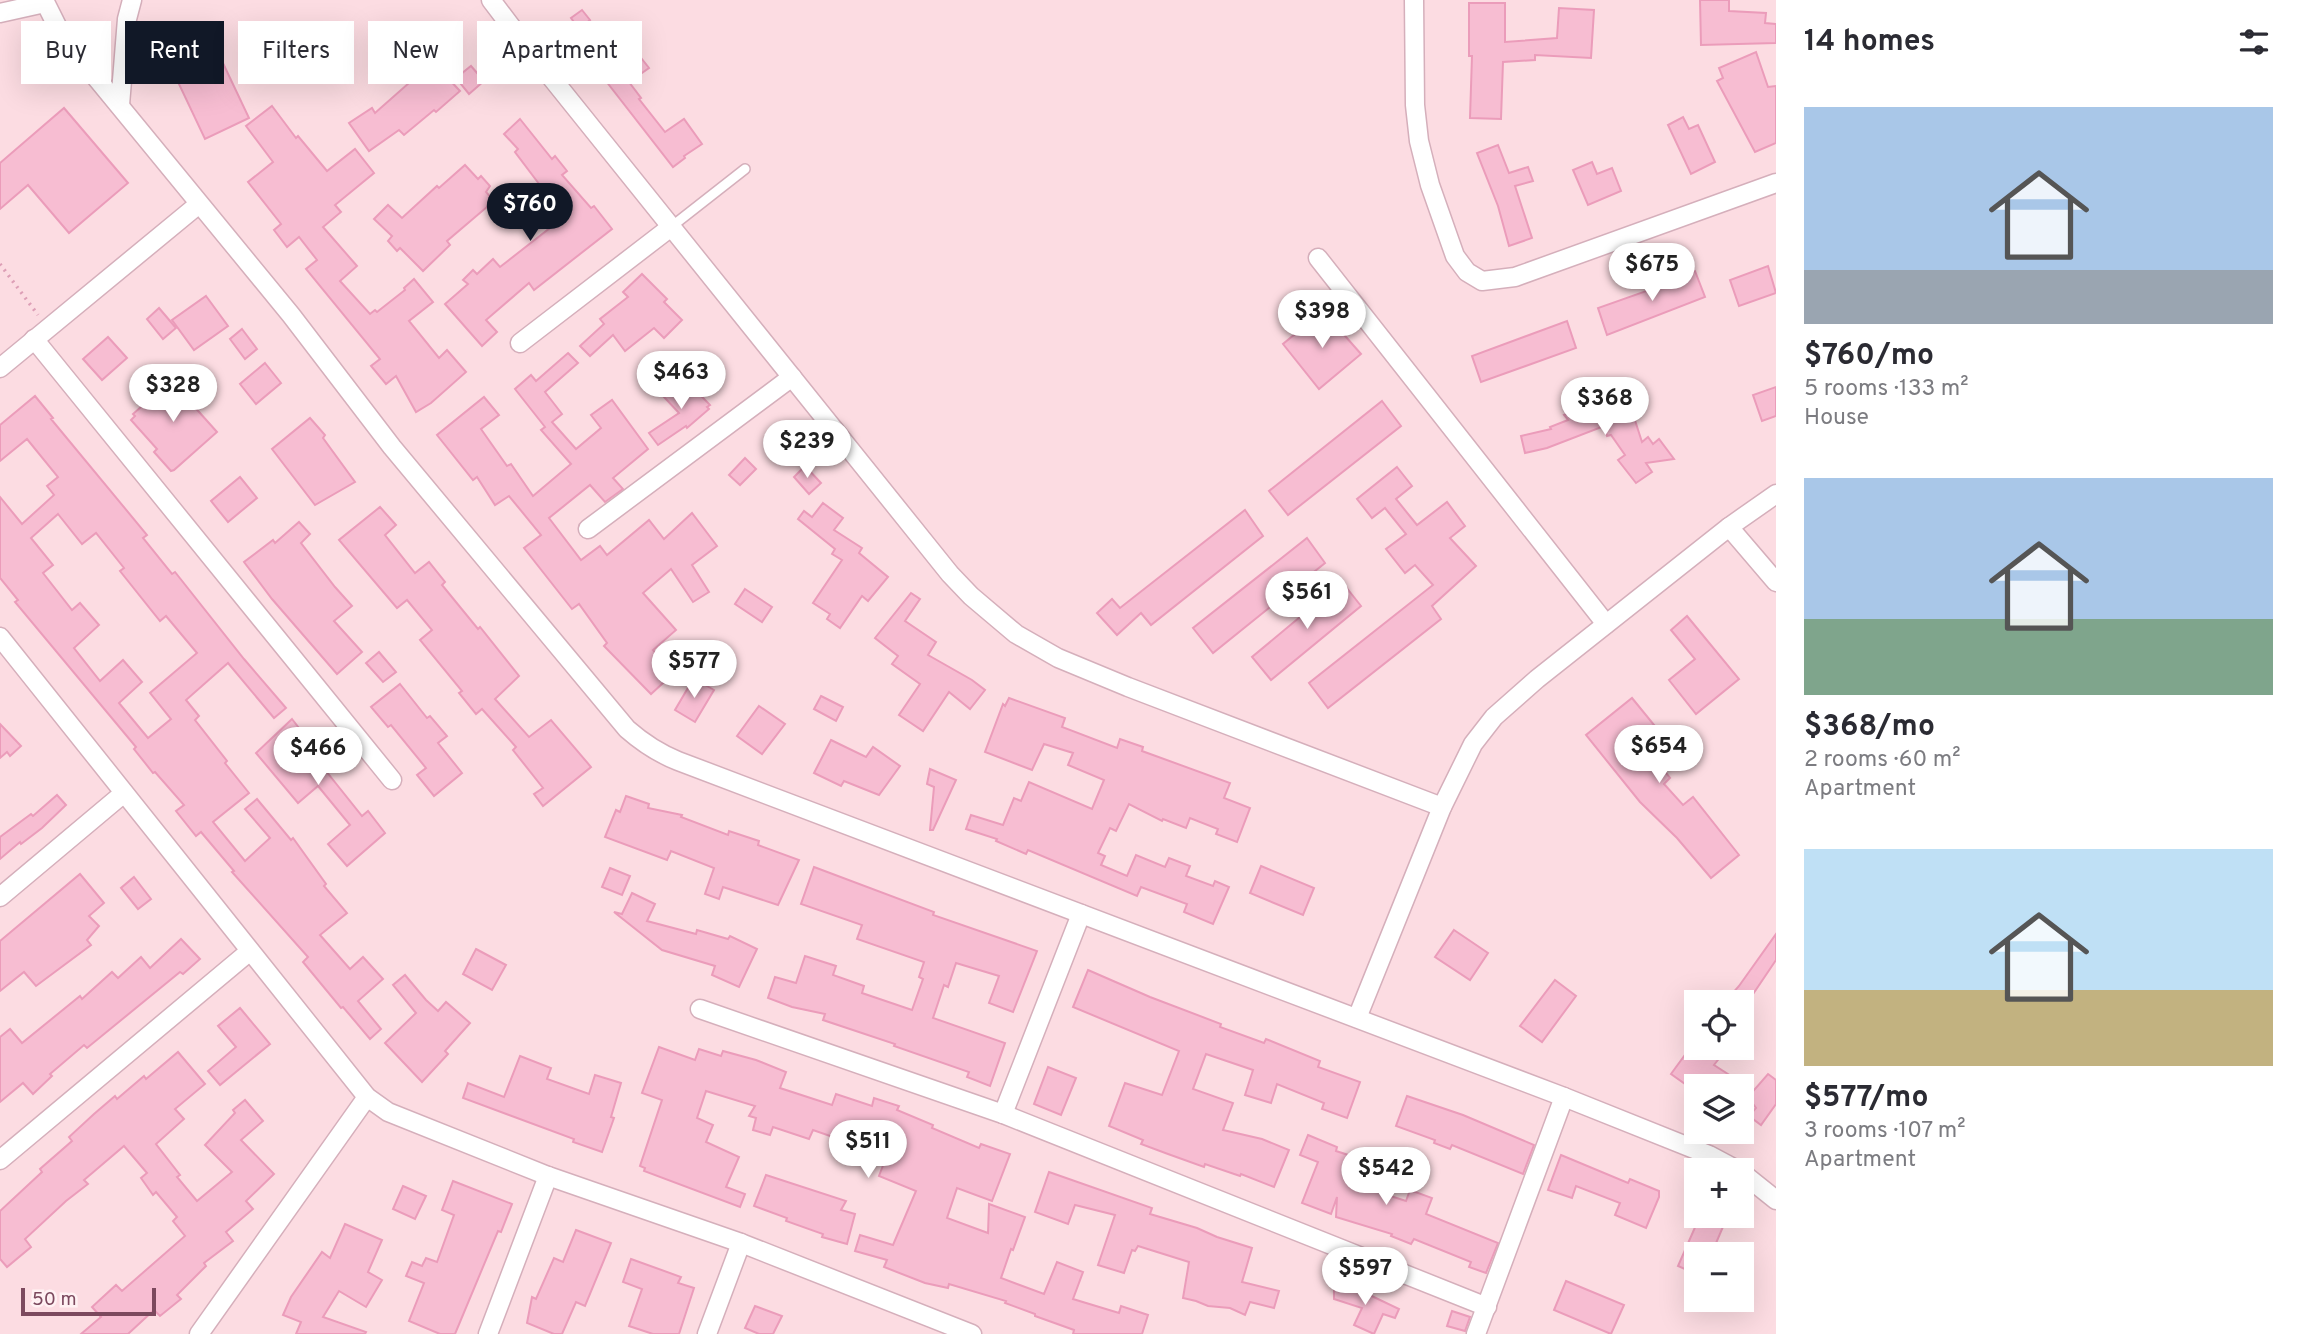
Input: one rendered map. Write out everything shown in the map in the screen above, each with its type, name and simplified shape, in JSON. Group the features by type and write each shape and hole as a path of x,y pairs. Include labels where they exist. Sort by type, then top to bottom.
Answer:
{"street":[{"path":"120,105 127,19 132,0"},
{"path":"491,0 950,574 971,596 1016,634 1058,658 1442,807"},
{"path":"1414,0 1415,105 1419,141 1430,185 1455,257 1467,272 1482,281 1515,277 1776,183"},
{"path":"0,13 44,1 58,28 76,52 291,314 400,458 627,729 656,752 1564,1097 1714,1158"},
{"path":"0,368 199,204"},
{"path":"520,343 671,227"},
{"path":"1318,258 1606,624"},
{"path":"41,334 392,780"},
{"path":"588,529 792,377"},
{"path":"1357,1018 1442,807 1473,744 1494,718 1537,679 1729,527 1776,495"},
{"path":"1729,527 1776,582"},
{"path":"0,637 367,1097 388,1112 548,1176 741,1243 928,1326 972,1334"},
{"path":"0,897 124,793"},
{"path":"1003,1114 1081,914"},
{"path":"0,1160 250,951"},
{"path":"700,1009 1003,1114 1487,1307"},
{"path":"200,1334 367,1097"},
{"path":"1476,1334 1564,1097"},
{"path":"488,1334 548,1176"},
{"path":"1754,1183 1776,1200"},
{"path":"707,1334 741,1243"}],"lane":[{"path":"671,227 745,169"}],"path":[{"path":"0,264 41,334"}],"shaded area":[{"path":"0,0 1776,0 1776,1334 0,1334"}],"building":[{"path":"1700,0 1729,0 1729,11 1766,13 1765,23 1776,24 1776,43 1701,45"},
{"path":"1469,3 1505,3 1505,42 1557,38 1559,8 1594,10 1591,58 1535,55 1535,60 1503,62 1501,119 1470,118 1472,56 1469,56"},
{"path":"582,10 590,20 573,21 571,18"},
{"path":"1756,52 1768,87 1776,86 1776,143 1755,152 1717,81 1723,78 1719,68"},
{"path":"642,59 649,68 642,73"},
{"path":"224,65 249,118 205,139 179,84 224,84"},
{"path":"471,66 477,73 477,84 481,84 469,94 461,84 463,72"},
{"path":"408,84 453,84 460,91 404,135 399,130 369,151 349,123 372,108 375,113"},
{"path":"608,84 630,84 665,132 684,119 702,144 673,167"},
{"path":"272,106 296,138 298,136 327,171 355,149 374,173 335,205 341,212 323,227 357,266 340,281 370,314 375,310 377,312 405,290 414,279 433,302 409,321 439,358 447,350 466,372 431,403 416,412 396,376 386,384 371,366 380,359 306,269 317,260 299,237 287,247 274,230 281,224 248,182 273,162 246,126"},
{"path":"64,108 128,183 69,233 28,185 0,209 0,163"},
{"path":"1683,117 1689,129 1698,125 1715,162 1691,174 1668,125"},
{"path":"520,119 552,159 555,156 567,171 562,175 591,208 594,206 612,229 534,290 529,283 486,320 497,332 482,346 445,304 468,284 463,280 473,270 477,274 493,259 500,267 564,217 515,152 518,149 504,134"},
{"path":"1498,145 1509,173 1528,167 1533,181 1515,186 1532,238 1509,246 1498,206 1477,153"},
{"path":"1592,162 1597,174 1612,168 1621,191 1588,205 1573,170"},
{"path":"465,165 478,179 481,176 490,186 486,192 494,201 447,241 450,245 423,271 400,248 397,251 388,241 392,236 374,219 388,205 402,218"},
{"path":"1768,266 1776,293 1739,306 1730,280"},
{"path":"1695,271 1705,297 1607,335 1598,308"},
{"path":"642,274 667,299 664,302 682,320 664,338 654,328 625,351 613,335 590,356 580,346 604,324 600,319 628,297 623,292"},
{"path":"206,296 228,326 194,350 172,320"},
{"path":"159,308 176,328 163,339 147,319"},
{"path":"1323,311 1361,354 1319,389 1283,344"},
{"path":"1567,321 1576,348 1481,382 1472,356"},
{"path":"242,329 257,349 245,359 230,339"},
{"path":"108,337 127,358 102,380 83,359"},
{"path":"568,353 578,363 545,392 562,414 552,422 576,449 601,428 591,415 612,400 648,449 613,478 623,489 605,502 590,485 549,518 581,560 600,546 607,555 649,520 664,539 692,513 717,546 692,565 709,592 693,602 671,569 643,593 676,630 653,650 674,673 651,694 604,646 607,643 579,604 572,609 524,548 541,535 509,496 495,505 477,477 473,480 437,435 484,397 499,415 481,429 507,466 511,464 533,496 571,464 541,430 545,427 515,389 531,375 536,381"},
{"path":"265,363 281,383 256,404 240,384"},
{"path":"176,376 196,399 191,403 217,432 171,471 154,452 157,449 131,420 135,416 133,414"},
{"path":"684,378 710,405 707,407 709,409 687,428 686,426 658,445 649,433 679,413 664,397"},
{"path":"1776,387 1776,416 1762,421 1753,395"},
{"path":"35,396 147,535 143,538 172,574 175,572 286,708 274,718 228,663 186,700 199,716 195,720 249,793 213,822 245,861 270,838 245,809 257,799 291,840 293,838 326,884 324,886 347,913 320,935 350,969 363,957 383,979 358,1001 381,1029 370,1039 303,962 308,957 232,872 234,871 201,832 196,836 176,811 184,805 155,772 153,773 134,749 136,747 15,602 18,600 0,578 0,497 22,524 54,495 47,486 58,477 27,439 0,461 0,425","holes":["58,514 82,544 96,533 124,568 120,571 160,621 166,616 197,653 150,693 171,719 148,738 119,703 142,682 123,660 100,681 74,648 99,625 80,603 72,610 43,573 53,565 31,538"]},
{"path":"1382,401 1401,426 1288,515 1269,491"},
{"path":"1615,402 1618,412 1631,408 1642,442 1648,437 1653,444 1659,439 1674,459 1646,463 1652,472 1636,483 1618,460 1625,455 1611,435 1607,436 1604,426 1547,448 1525,453 1521,436 1551,429 1550,427 1568,420 1564,415 1586,406 1588,411"},
{"path":"310,418 325,435 323,438 355,482 315,505 272,449"},
{"path":"745,458 756,469 740,485 729,475"},
{"path":"805,466 821,483 809,494 794,477"},
{"path":"1397,467 1412,486 1396,499 1417,525 1447,502 1465,526 1450,538 1476,566 1432,606 1441,619 1328,708 1309,683 1433,585 1415,565 1405,573 1386,549 1406,534 1385,508 1372,518 1357,499"},
{"path":"240,477 257,498 228,522 211,501"},
{"path":"823,503 843,518 834,530 862,548 859,553 888,577 868,601 862,596 840,628 827,619 830,614 813,603 842,560 832,554 835,549 798,519 804,511 812,517"},
{"path":"380,507 396,525 385,535 415,573 429,562 445,582 442,585 519,676 495,699 529,737 551,720 591,767 543,806 534,794 543,788 513,750 516,747 482,709 476,714 459,693 462,691 420,640 432,630 407,600 397,608 339,540"},
{"path":"1245,510 1263,536 1151,625 1141,613 1117,635 1097,613 1112,599 1120,608"},
{"path":"299,522 310,534 301,543 352,606 334,621 362,652 337,674 244,562 273,540 275,543"},
{"path":"1307,538 1325,563 1213,653 1193,628"},
{"path":"1342,582 1361,606 1271,680 1252,657"},
{"path":"745,589 772,607 762,622 735,604"},
{"path":"911,593 920,599 905,621 936,642 928,655 985,690 970,709 949,692 923,731 899,715 920,684 892,664 898,656 875,638"},
{"path":"1687,616 1739,679 1696,714 1669,680 1695,659 1671,630"},
{"path":"379,652 396,672 383,682 366,663"},
{"path":"692,681 698,681 714,690 695,722 675,710"},
{"path":"400,684 427,718 430,716 447,736 438,743 462,773 434,796 417,775 426,768 391,725 388,727 371,707"},
{"path":"821,696 843,707 836,721 814,709"},
{"path":"1009,698 1065,718 1062,727 1117,748 1120,739 1143,747 1142,751 1230,783 1224,798 1250,808 1237,842 1216,834 1218,829 1190,818 1186,828 1163,819 1162,821 1129,804 1116,831 1110,828 1098,853 1105,856 1101,865 1127,876 1136,855 1165,867 1169,858 1190,866 1186,876 1213,886 1215,881 1229,887 1213,924 1184,912 1187,904 1141,887 1137,896 1028,850 1026,854 996,841 997,839 966,829 971,815 1003,825 1014,798 1021,801 1029,782 1092,809 1104,780 1068,765 1073,753 1044,744 1032,770 985,752 1003,704 1005,706"},
{"path":"1632,698 1668,742 1652,755 1670,778 1664,784 1683,805 1693,797 1739,855 1711,878 1677,838 1640,802 1586,735"},
{"path":"759,706 785,724 762,754 737,736"},
{"path":"292,719 313,746 316,743 333,765 326,771 362,816 368,811 385,833 347,866 328,844 350,825 318,786 298,803 256,753"},
{"path":"0,724 21,746 10,756 7,752 0,758"},
{"path":"831,740 866,757 873,747 900,766 879,795 844,781 841,786 814,773"},
{"path":"930,769 956,780 933,830 930,830 934,787 927,784"},
{"path":"57,795 66,805 42,828 0,859 0,837 31,814 33,816"},
{"path":"626,796 649,804 648,808 682,815 681,817 728,835 729,831 759,841 758,845 799,860 778,905 723,887 719,899 705,894 714,868 671,851 667,860 605,837 616,810 620,812"},
{"path":"1261,866 1314,888 1303,915 1250,893"},
{"path":"814,867 934,912 933,915 1037,951 1013,1012 989,1003 999,976 956,963 948,987 944,985 933,1018 1005,1043 990,1086 967,1077 969,1072 823,1020 825,1014 792,1007 768,998 775,977 796,983 805,956 836,966 833,975 864,986 862,993 912,1010 923,979 919,977 924,962 857,939 862,925 801,904"},
{"path":"610,868 630,876 622,895 602,887"},
{"path":"80,874 104,903 89,916 99,926 87,940 91,945 36,986 24,972 0,991 0,941"},
{"path":"134,877 151,899 138,909 121,888"},
{"path":"632,893 655,904 647,921 696,934 697,930 728,939 730,936 757,949 739,987 712,975 715,966 662,950 614,912 622,914"},
{"path":"1454,930 1488,953 1470,980 1435,957"},
{"path":"1776,934 1776,960 1754,993 1754,990 1735,990"},
{"path":"181,939 200,959 183,974 180,972 87,1048 84,1045 50,1074 52,1076 33,1094 23,1083 0,1102 0,1037 10,1029 22,1043 80,996 82,999 112,972 118,978 141,957 150,968"},
{"path":"476,949 506,965 492,990 463,974"},
{"path":"1088,970 1221,1024 1220,1027 1264,1043 1266,1039 1320,1061 1318,1067 1360,1082 1347,1118 1322,1109 1324,1103 1277,1084 1271,1103 1245,1095 1253,1070 1206,1054 1193,1089 1233,1103 1223,1130 1262,1139 1289,1150 1274,1187 1241,1174 1240,1176 1205,1164 1204,1167 1168,1154 1141,1144 1143,1140 1109,1126 1125,1083 1162,1095 1179,1051 1073,1007"},
{"path":"405,975 438,1011 446,1002 470,1023 445,1051 448,1054 422,1082 385,1043 416,1013 393,985"},
{"path":"1555,980 1576,996 1542,1042 1520,1026"},
{"path":"240,1008 270,1044 220,1085 208,1071 236,1047 218,1026"},
{"path":"659,1047 695,1060 699,1049 721,1056 723,1051 756,1060 786,1072 780,1088 832,1105 836,1094 872,1106 874,1098 899,1106 897,1110 979,1148 981,1144 1010,1154 992,1201 957,1188 947,1218 988,1233 989,1204 1025,1217 1001,1278 1044,1294 1057,1262 1083,1272 1073,1299 1119,1313 1121,1306 1148,1315 1142,1334 1073,1334 1074,1330 1035,1316 1005,1303 1006,1301 949,1284 948,1288 925,1283 884,1267 887,1260 855,1251 860,1235 893,1245 916,1191 879,1176 884,1163 856,1154 859,1146 813,1130 809,1139 773,1127 770,1135 753,1130 756,1118 749,1116 755,1106 706,1091 697,1118 713,1125 706,1142 739,1157 726,1187 745,1194 740,1207 644,1171 645,1168 640,1166 662,1100 642,1093"},
{"path":"178,1052 205,1084 175,1109 184,1119 156,1144 180,1175 177,1177 197,1201 232,1172 205,1145 235,1113 233,1110 245,1100 263,1121 241,1140 274,1174 246,1201 253,1209 226,1232 233,1241 204,1263 206,1266 177,1295 181,1299 160,1316 154,1310 128,1334 81,1334 101,1317 92,1307 116,1285 122,1291 185,1236 173,1221 177,1217 156,1192 153,1195 141,1178 147,1173 124,1146 84,1180 88,1184 25,1239 31,1247 7,1267 0,1259 0,1211 42,1172 40,1169 72,1141 69,1137 94,1114 144,1076 146,1079"},
{"path":"520,1056 551,1068 547,1079 589,1094 595,1075 621,1083 611,1117 614,1118 602,1152 463,1098 468,1083 504,1097"},
{"path":"1684,1056 1684,1060 1718,1060 1714,1065 1728,1074 1684,1074 1684,1083 1671,1074"},
{"path":"1048,1067 1076,1078 1061,1115 1034,1104"},
{"path":"1768,1074 1776,1080 1776,1104 1761,1125 1754,1120 1754,1090"},
{"path":"1407,1096 1463,1115 1534,1145 1523,1174 1452,1145 1450,1149 1434,1143 1435,1140 1396,1126"},
{"path":"1308,1135 1337,1147 1336,1151 1367,1161 1359,1186 1406,1201 1410,1190 1432,1198 1426,1214 1498,1243 1486,1273 1469,1267 1471,1262 1414,1239 1411,1244 1391,1236 1392,1234 1336,1217 1337,1197 1331,1214 1302,1203 1318,1162 1300,1155"},
{"path":"1561,1155 1628,1183 1630,1179 1659,1191 1646,1228 1615,1215 1620,1203 1576,1186 1572,1198 1548,1190"},
{"path":"1049,1172 1152,1208 1150,1214 1252,1248 1242,1282 1279,1291 1274,1308 1250,1302 1245,1315 1230,1308 1208,1306 1183,1298 1189,1262 1138,1246 1135,1251 1132,1250 1124,1273 1098,1265 1115,1215 1075,1205 1068,1224 1035,1212"},
{"path":"766,1175 846,1201 841,1210 855,1214 847,1244 822,1237 823,1234 754,1206"},
{"path":"453,1181 512,1204 455,1334 440,1334 409,1321 424,1283 406,1276 412,1262 422,1266 426,1258 437,1262 454,1215 442,1210"},
{"path":"403,1186 426,1196 415,1219 393,1209"},
{"path":"345,1224 382,1240 368,1272 382,1280 366,1307 339,1291 323,1317 366,1332 296,1334 301,1322 283,1315 291,1297 322,1252 330,1258"},
{"path":"1695,1228 1722,1228 1717,1242 1689,1242"},
{"path":"576,1230 611,1243 585,1306 576,1302 562,1334 554,1334 527,1323 532,1297 536,1299 554,1258 563,1262"},
{"path":"1684,1252 1684,1269 1678,1266"},
{"path":"631,1259 681,1277 678,1283 694,1288 679,1334 653,1334 629,1326 642,1289 623,1282"},
{"path":"1566,1281 1624,1305 1611,1334 1554,1310"},
{"path":"1334,1282 1357,1289 1399,1309 1395,1318 1383,1314 1374,1334 1354,1325 1362,1308 1334,1299"},
{"path":"755,1306 782,1316 773,1334 759,1334 745,1328"},
{"path":"1452,1311 1470,1317 1465,1331 1447,1326"}]}
